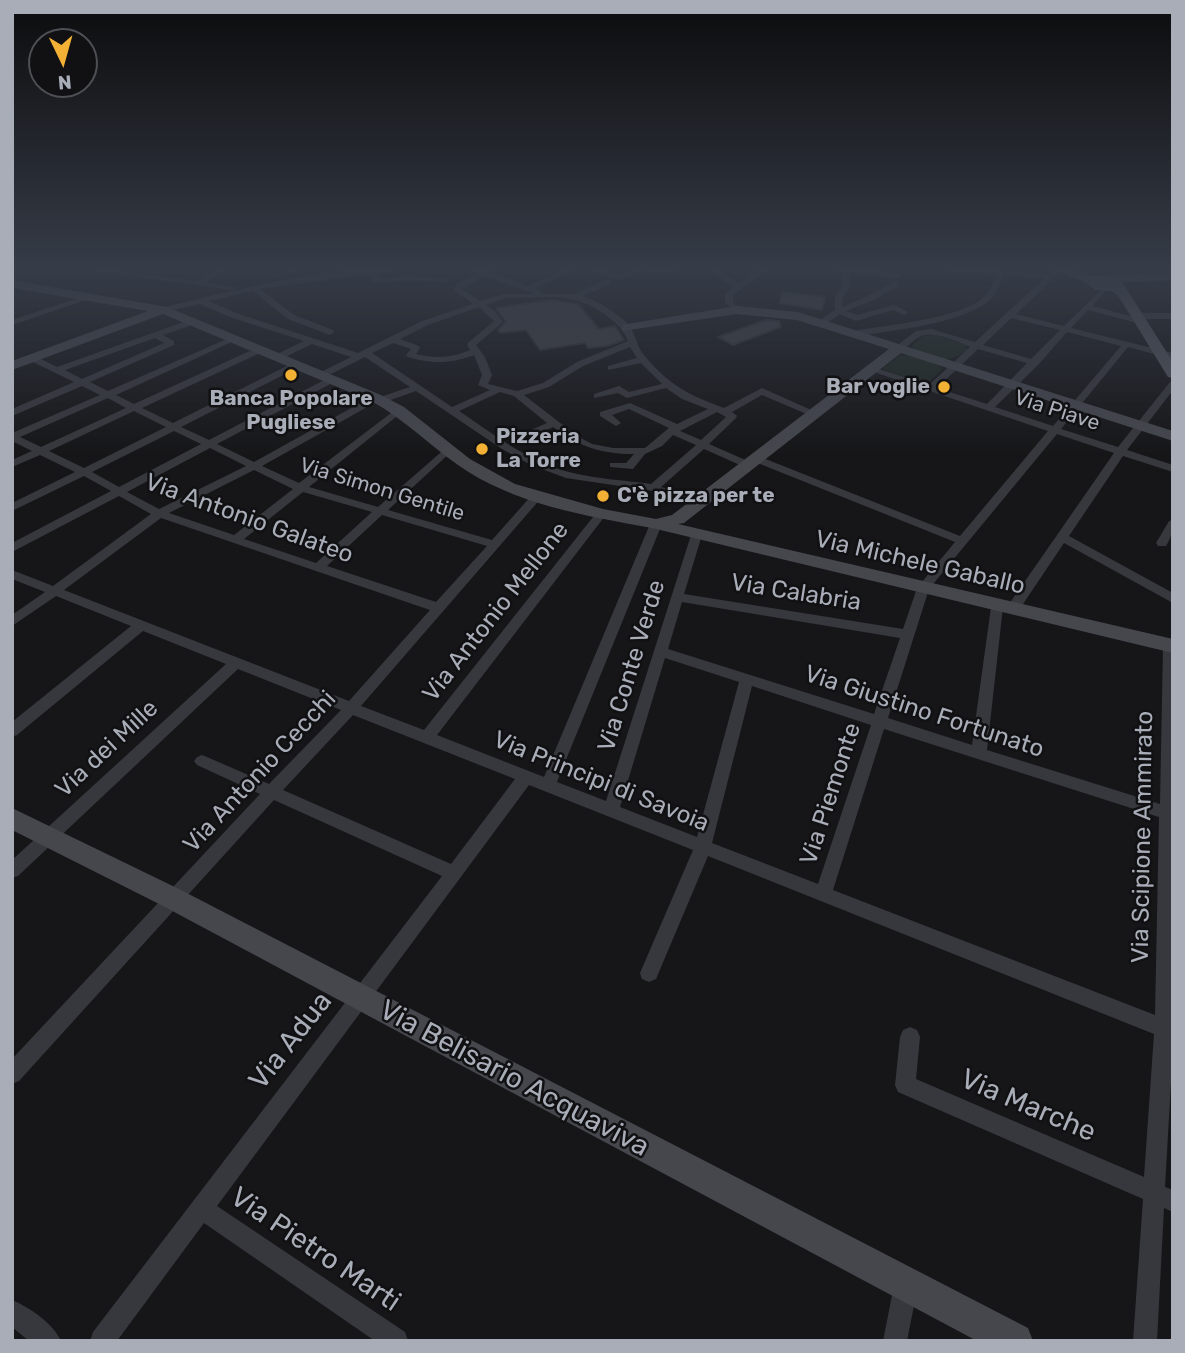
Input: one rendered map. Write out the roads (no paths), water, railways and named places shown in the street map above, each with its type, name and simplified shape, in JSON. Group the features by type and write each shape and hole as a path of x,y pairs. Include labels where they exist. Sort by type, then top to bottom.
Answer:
{"main road":[{"path":"1149,331 1168,356 1173,374"}],"street":[{"path":"12,353 78,331"},
{"path":"12,366 105,331"},
{"path":"57,370 166,331"},
{"name":"Via Michele Gaballo","path":"212,331 379,399 399,410 447,450 486,477 536,497 1172,646"},
{"path":"282,331 364,356 419,387 506,447 535,463 566,475 653,488 699,500"},
{"path":"12,548 209,444 374,348 410,331"},
{"path":"488,331 471,345 487,375 483,385 517,394 564,432 589,446 613,451 642,451 659,444 674,430 762,391 813,413"},
{"path":"628,331 641,360 668,385 685,397 732,416 685,462 653,488"},
{"path":"843,331 1173,436"},
{"path":"851,334 871,331"},
{"path":"930,389 993,331"},
{"path":"989,408 1066,331"},
{"path":"1071,331 1168,356"},
{"path":"548,786 656,524 678,519 699,500 919,332 931,332 1035,363"},
{"path":"12,413 171,343 155,335"},
{"path":"12,437 232,340"},
{"path":"394,340 416,348 411,355 417,358 455,360 475,351"},
{"path":"276,358 312,341"},
{"path":"517,394 546,385 580,364 632,343"},
{"path":"923,588 1125,346"},
{"path":"12,464 257,351"},
{"name":"Via Simon Gentile","path":"32,358 301,488 494,544"},
{"path":"611,368 641,360"},
{"path":"12,508 294,366"},
{"name":"Via Piave","path":"865,373 930,389 1173,469"},
{"path":"979,754 1005,608 1063,537 1139,425 1173,384"},
{"path":"597,396 619,389 627,395 668,385"},
{"path":"12,622 57,592 159,514 379,399 419,387"},
{"path":"453,410 499,389"},
{"path":"616,423 604,414 630,406 701,444 961,541"},
{"path":"236,539 399,410"},
{"path":"528,435 555,423"},
{"name":"Via Antonio Galateo","path":"12,437 84,472 159,514 439,608"},
{"path":"319,567 447,450"},
{"path":"614,465 629,467 642,451"},
{"name":"Via Antonio Cecchi","path":"12,1074 172,898 351,708 536,497"},
{"name":"Via Antonio Mellone","path":"426,738 601,514"},
{"path":"1162,543 1173,523"},
{"name":"Via Conte Verde","path":"611,811 696,535"},
{"path":"1063,537 1173,599"},
{"name":"Via Principi di Savoia","path":"12,574 1168,1031"},
{"name":"Via Piemonte","path":"823,894 923,588"},
{"name":"Via Calabria","path":"677,597 907,635"},
{"path":"12,731 141,625"},
{"name":"Via Scipione Ammirato","path":"1145,1341 1164,1197 1172,646"},
{"name":"Via Giustino Fortunato","path":"661,652 1170,814"},
{"name":"Via dei Mille","path":"12,871 236,663"},
{"path":"649,973 703,847 747,680"},
{"path":"202,761 455,874"},
{"name":"Via Adua","path":"102,1341 526,777"},
{"name":"Via Belisario Acquaviva","path":"12,818 172,898 1015,1341"},
{"name":"Via Marche","path":"910,1037 905,1086 1164,1197"},
{"name":"Via Pietro Marti","path":"201,1208 396,1341"},
{"path":"895,1341 906,1285"},
{"path":"12,1312 49,1341"}],"place":[{"name":"Banca Popolare Pugliese","path":"291,375"},
{"name":"Bar voglie","path":"944,387"},
{"name":"Pizzeria La Torre","path":"482,449"},
{"name":"C'è pizza per te","path":"603,496"}]}
